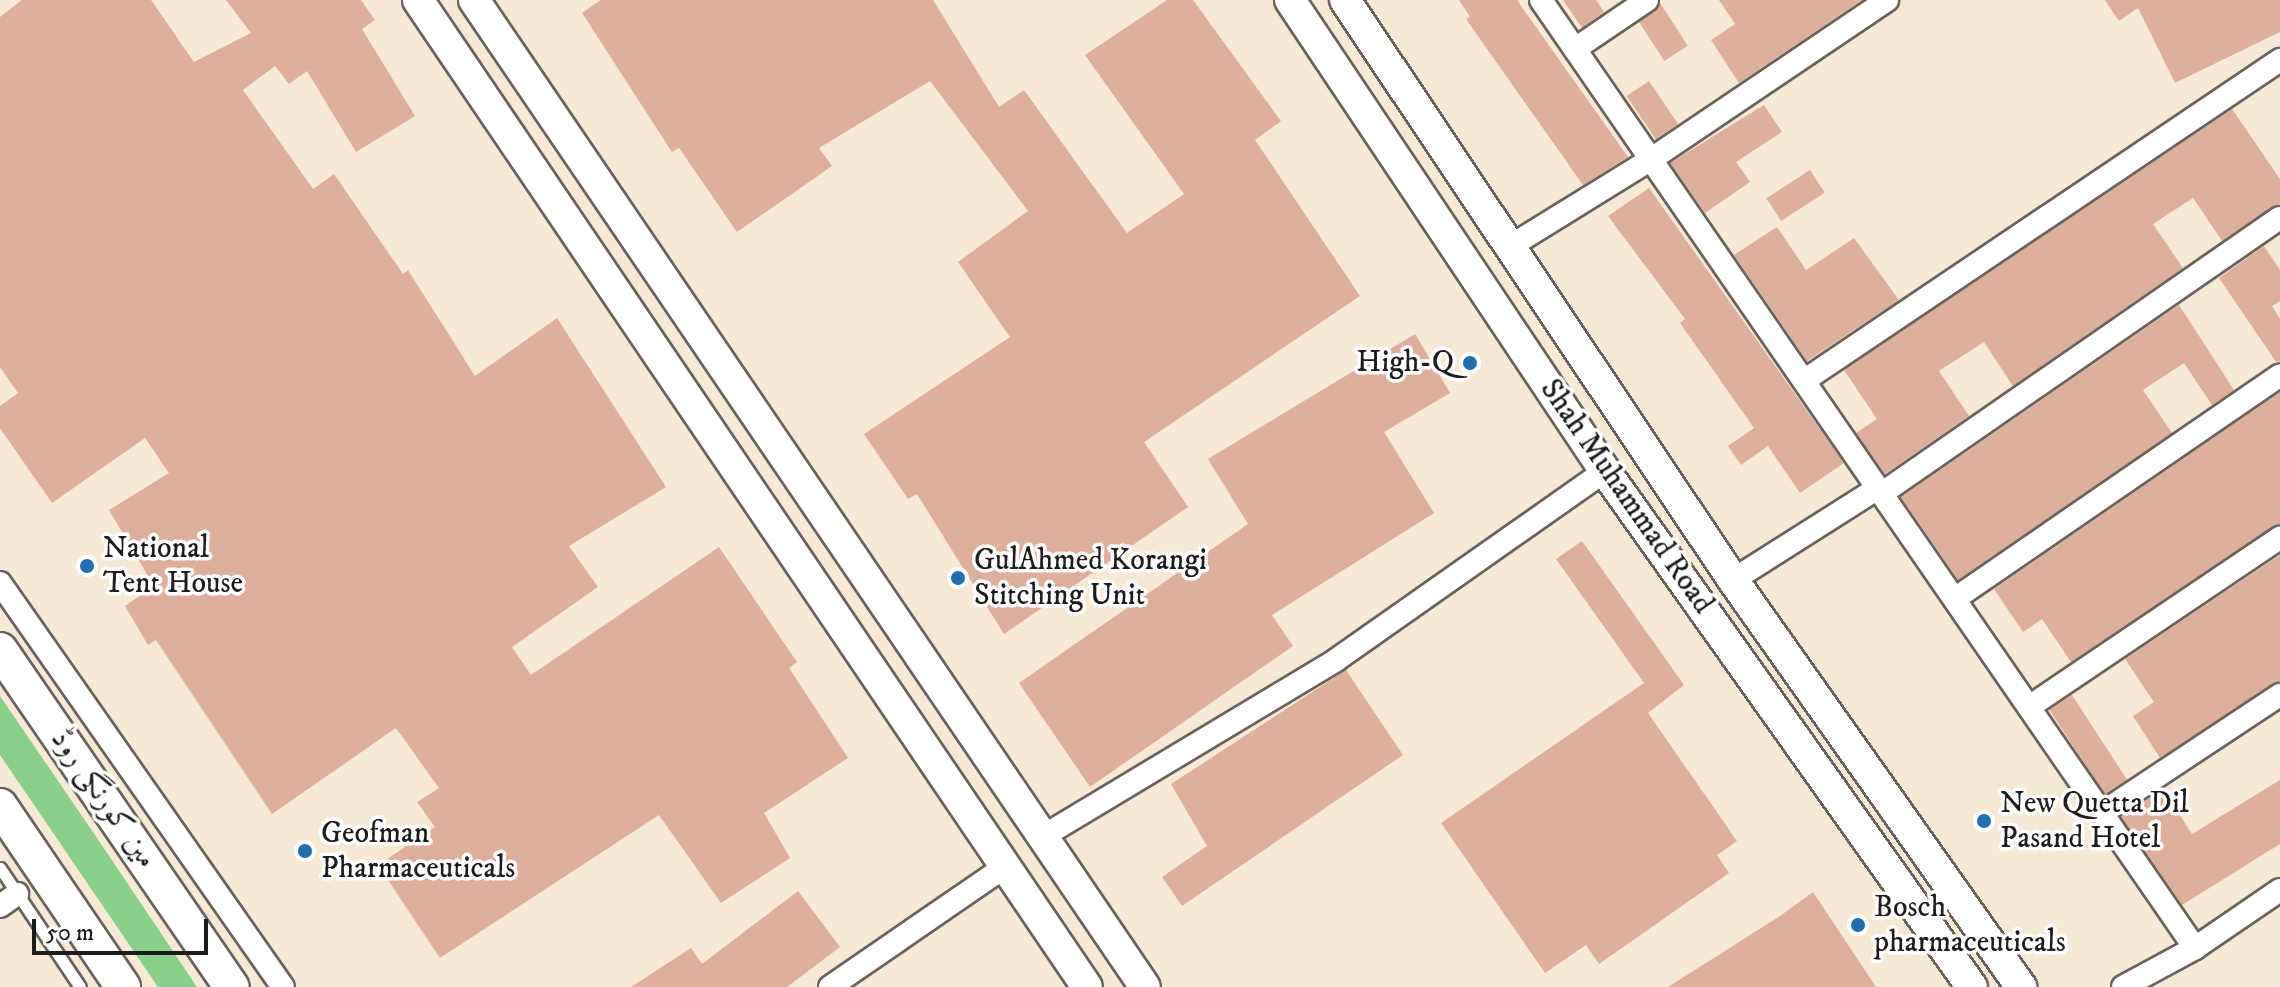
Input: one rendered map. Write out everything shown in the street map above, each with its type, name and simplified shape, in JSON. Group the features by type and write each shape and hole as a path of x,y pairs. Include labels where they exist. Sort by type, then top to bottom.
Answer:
{"main road":[{"name":"مین کورنگی روڈ","path":"0,650 232,987"},
{"path":"0,806 123,987"}],"street":[{"path":"474,0 1145,987"},
{"name":"Shah Muhammad Road","path":"1290,0 1605,471 1964,975"},
{"name":"Shah Muhammad Road","path":"1345,0 1733,580 2020,984"},
{"path":"1541,0 2195,948"},
{"path":"1575,49 1647,0"},
{"path":"1509,247 1650,160 1887,0"},
{"path":"423,2 1003,868 1087,987"},
{"path":"1805,380 2280,60"},
{"path":"1733,580 1880,491 2280,218"},
{"path":"1956,598 2280,375"},
{"path":"1042,837 1336,660 1605,471"},
{"path":"2029,707 2280,538"},
{"path":"0,583 283,987"},
{"path":"2103,812 2280,695"},
{"path":"830,987 1003,868"},
{"path":"1027,902 1068,875"},
{"path":"2123,987 2195,948 2278,895"},
{"path":"1964,975 1980,961 1987,949 1985,937"},
{"path":"1987,987 1999,978 2020,984"}],"lane":[{"path":"0,868 9,900 80,987"}],"green space":[{"path":"0,696 197,987 158,987 0,755"}],"building":[{"path":"22,0 151,0 194,62 251,33 226,0 361,0 375,20 362,29 415,116 356,152 307,71 289,84 275,66 243,90 313,189 334,174 403,274 408,270 475,376 557,318 666,487 569,546 598,587 512,647 531,675 719,547 797,662 789,668 848,758 764,813 790,858 721,903 659,815 440,958 378,865 435,827 417,802 439,788 396,728 272,814 156,640 148,645 125,606 154,586 109,510 169,473 145,438 52,503 0,428 0,406 18,393 0,367 0,17"},
{"path":"601,0 933,0 999,107 1024,90 1127,233 1184,194 1085,55 1167,0 1193,0 1281,121 1255,140 1360,296 1144,442 1188,507 1004,634 917,494 908,499 864,434 1010,337 958,262 1028,211 930,81 819,148 832,166 737,232 679,148 672,152 582,13"},
{"path":"1459,0 1517,0 1628,157 1583,185 1466,19 1470,17"},
{"path":"1563,0 1596,0 1604,12 1582,28"},
{"path":"1719,0 1862,0 1739,83 1711,40 1735,24"},
{"path":"2105,0 2280,0 2280,32 2175,83 2138,8 2119,21"},
{"path":"1660,3 1688,46 1664,61 1637,18"},
{"path":"1649,81 1678,124 1656,139 1627,96"},
{"path":"1764,105 1782,132 1736,162 1750,182 1705,213 1670,163"},
{"path":"2232,109 2280,179 2280,204 2222,241 2193,198 2153,224 2183,268 2013,386 1984,342 1939,371 1969,416 1885,474 1856,433 1877,419 1844,370"},
{"path":"1810,170 1825,193 1781,221 1766,198"},
{"path":"1649,188 1844,463 1800,493 1768,446 1741,465 1728,446 1754,428 1680,323 1685,319 1608,216"},
{"path":"1777,227 1806,270 1854,238 1899,300 1807,361 1734,255"},
{"path":"2264,246 2280,270 2280,301 2272,306 2280,319 2280,361 2276,362 2219,278"},
{"path":"2179,305 2234,390 2212,405 2184,363 2143,390 2172,433 1958,580 1901,497"},
{"path":"1415,334 1450,393 1384,432 1434,513 1272,615 1293,646 1090,787 1019,683 1248,524 1208,459"},
{"path":"2280,392 2280,524 2071,662 2042,619 2023,632 1994,589"},
{"path":"1582,541 1684,685 1648,713 1737,841 1717,855 1729,873 1599,964 1586,945 1545,973 1441,823 1644,683 1556,559"},
{"path":"2280,555 2280,681 2160,758 2133,716 2154,702 2125,659"},
{"path":"1346,670 1403,755 1182,906 1162,877 1207,846 1171,784"},
{"path":"2072,695 2127,780 2104,794 2049,710"},
{"path":"2280,780 2280,844 2182,905 2121,817 2163,789 2192,834"},
{"path":"798,891 840,947 787,987 631,987 691,948 702,964"},
{"path":"1813,892 1876,987 1668,987 1780,916"}],"place":[{"name":"High-Q","path":"1470,363"},
{"name":"National Tent House","path":"87,566"},
{"name":"GulAhmed Korangi Stitching Unit","path":"958,578"},
{"name":"New Quetta Dil Pasand Hotel","path":"1984,821"},
{"name":"Geofman Pharmaceuticals","path":"305,851"},
{"name":"Bosch pharmaceuticals","path":"1858,925"}]}
